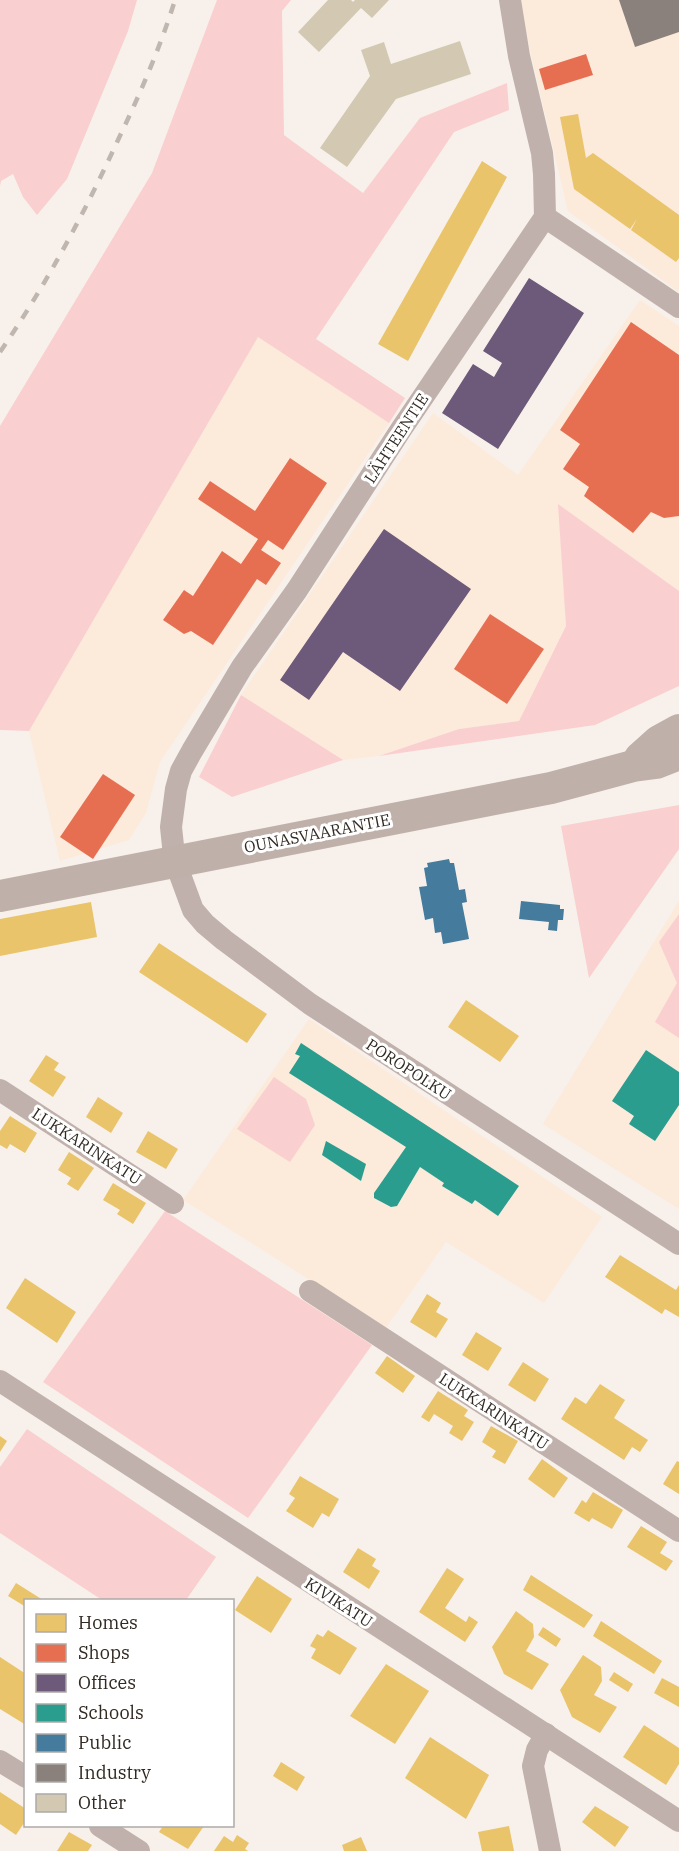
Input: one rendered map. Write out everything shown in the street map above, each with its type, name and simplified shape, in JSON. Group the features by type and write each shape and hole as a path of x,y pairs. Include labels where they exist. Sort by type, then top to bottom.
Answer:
{"street":[{"path":"510,0 519,56 542,153 545,217 679,307"},
{"name":"LÄHTEENTIE","path":"177,860 171,827 172,809 181,771 192,751 242,667 297,590 427,390 545,217"},
{"name":"OUNASVAARANTIE","path":"633,766 659,741 679,730"},
{"name":"OUNASVAARANTIE","path":"0,896 551,788 633,766 656,763 679,754"},
{"name":"POROPOLKU","path":"177,860 193,910 224,940 310,1004 679,1244"},
{"name":"LUKKARINKATU","path":"0,1090 173,1203"},
{"name":"LUKKARINKATU","path":"310,1291 679,1531"},
{"name":"KIVIKATU","path":"0,1381 679,1821"},
{"path":"546,1734 537,1750 533,1766 550,1851"},
{"path":"0,1761 24,1776"},
{"path":"102,1827 139,1851"}],"shaded area":[{"path":"0,0 137,0 128,31 67,179 37,215 23,197 13,174 1,181 0,186"},
{"path":"217,0 291,0 282,11 284,135 363,193 420,118 507,83 509,110 454,132 316,339 405,398 389,423 258,337 29,731 0,730 0,426 152,173"},
{"path":"518,0 679,0 679,292 568,211"},
{"path":"640,300 679,326 679,591 559,505 566,626 519,721 459,729 379,756 343,760 241,695 433,413 518,475"},
{"path":"258,337 389,423 160,762 146,813 129,840 60,861 29,731"},
{"path":"558,504 679,591 679,686 595,725 379,756 459,729 519,721 566,626"},
{"path":"241,695 343,760 232,797 199,777"},
{"path":"679,805 679,849 589,978 561,826"},
{"path":"679,901 679,1209 543,1124"},
{"path":"679,914 679,1038 655,1022 677,983 659,942"},
{"path":"309,1019 602,1217 544,1303 446,1242 386,1328 183,1200"},
{"path":"274,1077 306,1099 315,1125 290,1162 237,1129"},
{"path":"165,1211 372,1345 248,1518 43,1382"},
{"path":"27,1429 216,1557 187,1599 100,1599 0,1533 0,1467"}],"building: Homes":[{"path":"578,114 586,158 593,153 679,215 679,258 676,262 631,230 637,219 630,229 574,189 560,117"},
{"path":"482,161 507,177 408,361 378,344"},
{"path":"91,902 97,937 0,956 0,919"},
{"path":"159,943 267,1014 247,1043 139,972"},
{"path":"466,1000 519,1036 500,1062 448,1027"},
{"path":"46,1055 59,1063 54,1070 66,1077 53,1097 29,1081"},
{"path":"98,1097 123,1113 111,1133 86,1117"},
{"path":"10,1116 37,1133 25,1153 10,1144 7,1149 0,1145 0,1131"},
{"path":"148,1131 178,1149 166,1169 136,1152"},
{"path":"69,1152 94,1168 78,1191 67,1184 71,1178 58,1170"},
{"path":"113,1183 146,1203 133,1224 117,1214 120,1210 103,1200"},
{"path":"620,1255 676,1290 679,1285 679,1317 665,1309 662,1314 605,1277"},
{"path":"25,1278 76,1312 57,1343 6,1308"},
{"path":"427,1294 441,1303 436,1312 448,1319 436,1338 410,1322"},
{"path":"476,1332 502,1348 488,1371 462,1355"},
{"path":"387,1356 415,1376 403,1393 375,1373"},
{"path":"523,1362 549,1379 535,1402 508,1385"},
{"path":"600,1384 625,1400 614,1418 648,1440 640,1452 632,1447 624,1460 561,1419 575,1397 586,1404"},
{"path":"438,1391 468,1410 464,1416 474,1422 462,1441 449,1433 453,1426 434,1414 429,1422 421,1417"},
{"path":"491,1426 518,1441 505,1464 492,1457 496,1451 482,1442"},
{"path":"0,1436 7,1441 0,1452"},
{"path":"542,1459 568,1478 554,1498 528,1479"},
{"path":"677,1461 679,1462 679,1494 663,1484"},
{"path":"300,1476 339,1499 329,1517 322,1513 313,1528 286,1511 295,1498 289,1494"},
{"path":"593,1492 623,1510 612,1529 592,1518 589,1522 574,1513 582,1500 586,1503"},
{"path":"641,1526 667,1542 660,1553 673,1561 666,1571 627,1547"},
{"path":"358,1548 376,1559 372,1566 380,1571 369,1589 343,1572"},
{"path":"447,1568 464,1579 445,1608 466,1622 469,1616 478,1622 465,1642 419,1612"},
{"path":"531,1575 593,1615 584,1628 523,1590"},
{"path":"257,1576 292,1599 271,1633 235,1610"},
{"path":"16,1583 41,1599 24,1599 24,1606 8,1596"},
{"path":"516,1611 533,1624 534,1637 526,1651 549,1664 532,1690 504,1674 492,1647"},
{"path":"601,1621 662,1661 654,1674 593,1636"},
{"path":"543,1627 561,1639 556,1647 538,1635"},
{"path":"328,1630 357,1648 340,1675 311,1658 316,1649 310,1646 317,1634 323,1637"},
{"path":"583,1655 601,1667 602,1681 594,1695 617,1707 600,1733 572,1717 560,1690"},
{"path":"0,1657 24,1673 24,1724 0,1709"},
{"path":"386,1664 429,1691 395,1744 350,1716"},
{"path":"614,1672 633,1684 628,1692 609,1680"},
{"path":"662,1678 679,1687 679,1707 654,1693"},
{"path":"644,1725 679,1748 679,1764 666,1785 623,1757"},
{"path":"430,1737 489,1775 466,1819 405,1778"},
{"path":"281,1762 305,1777 297,1791 273,1776"},
{"path":"0,1792 24,1808 24,1823 16,1835 0,1824"},
{"path":"595,1806 629,1827 615,1847 582,1822"},
{"path":"509,1826 514,1851 482,1851 478,1832"},
{"path":"162,1827 203,1827 188,1849 159,1832"},
{"path":"69,1832 92,1845 88,1851 57,1851"},
{"path":"237,1835 249,1843 245,1849 248,1851 214,1851 224,1836 233,1842"},
{"path":"361,1837 367,1851 344,1851 342,1845"}],"building: Shops":[{"path":"586,54 593,75 545,90 539,69"},
{"path":"631,322 679,355 679,516 664,518 651,512 633,533 584,496 589,487 563,469 580,444 560,430"},
{"path":"290,458 327,483 283,550 268,540 261,550 281,563 266,585 257,579 213,645 191,631 184,634 163,620 184,590 193,596 222,551 241,564 258,539 198,499 210,481 255,511"},
{"path":"490,614 544,649 507,704 454,669"},
{"path":"103,774 135,795 93,859 60,837"}],"building: Offices":[{"path":"529,278 584,313 498,449 442,413 473,364 494,377 502,363 483,351"},
{"path":"384,529 471,589 400,691 343,652 309,700 280,680"}],"building: Schools":[{"path":"301,1043 519,1186 498,1216 475,1200 472,1204 442,1186 444,1183 420,1167 397,1206 391,1207 374,1198 374,1193 406,1147 289,1073 300,1056 295,1054"},
{"path":"646,1050 679,1072 679,1105 655,1141 629,1124 634,1116 612,1101"},
{"path":"326,1141 366,1164 361,1181 322,1155"}],"building: Public":[{"path":"449,859 450,863 454,863 459,890 465,889 467,902 462,903 469,939 443,944 441,932 435,933 433,918 425,920 419,887 427,886 424,868 428,867 427,863"},
{"path":"521,901 560,905 560,909 564,909 563,920 558,920 557,931 548,930 549,922 519,919"}],"building: Industry":[{"path":"619,0 679,0 679,32 635,47"}],"building: Other":[{"path":"328,0 351,0 353,2 355,0 389,0 372,18 361,8 319,52 298,32"},
{"path":"460,41 471,74 396,99 347,167 320,148 370,76 361,50 384,42 391,64"}],"railway":[{"path":"0,352 49,275 92,195 142,88 175,0"}]}
